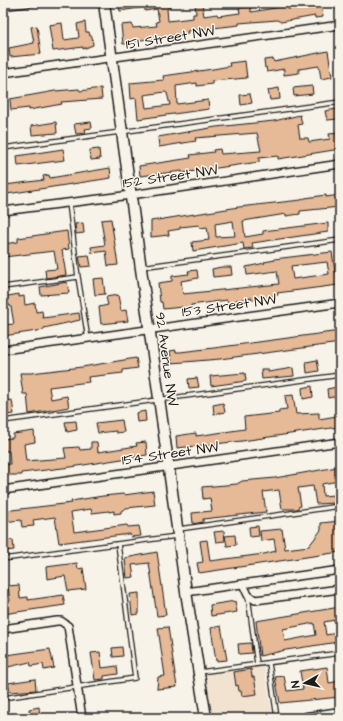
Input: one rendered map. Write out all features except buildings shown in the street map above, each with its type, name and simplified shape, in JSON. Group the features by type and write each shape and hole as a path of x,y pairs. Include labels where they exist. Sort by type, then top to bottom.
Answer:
{"street":[{"name":"92 Avenue NW","path":"104,3 197,672 206,718"},
{"path":"339,3 340,8"},
{"name":"151 Street NW","path":"3,73 112,59 340,25"},
{"name":"152 Street NW","path":"3,211 131,195 340,164"},
{"name":"153 Street NW","path":"3,350 340,303"},
{"name":"154 Street NW","path":"3,490 340,442"},
{"path":"186,592 340,570"},
{"path":"243,584 248,595 255,600 340,589"},
{"path":"3,629 57,621 65,623 70,630 82,718"},
{"path":"307,718 340,713"}],"lane":[{"path":"3,8 39,3"},
{"path":"3,148 340,102"},
{"path":"69,202 78,276 88,339"},
{"path":"140,267 340,240"},
{"path":"3,287 78,276"},
{"path":"3,421 340,375"},
{"path":"3,559 118,544 178,532 340,506"},
{"path":"3,698 135,678 118,544"},
{"path":"248,595 257,664"},
{"path":"197,672 340,653"},
{"path":"269,663 277,718"}],"shaded area":[{"path":"264,666 272,714 238,718 213,718 206,673"}]}
